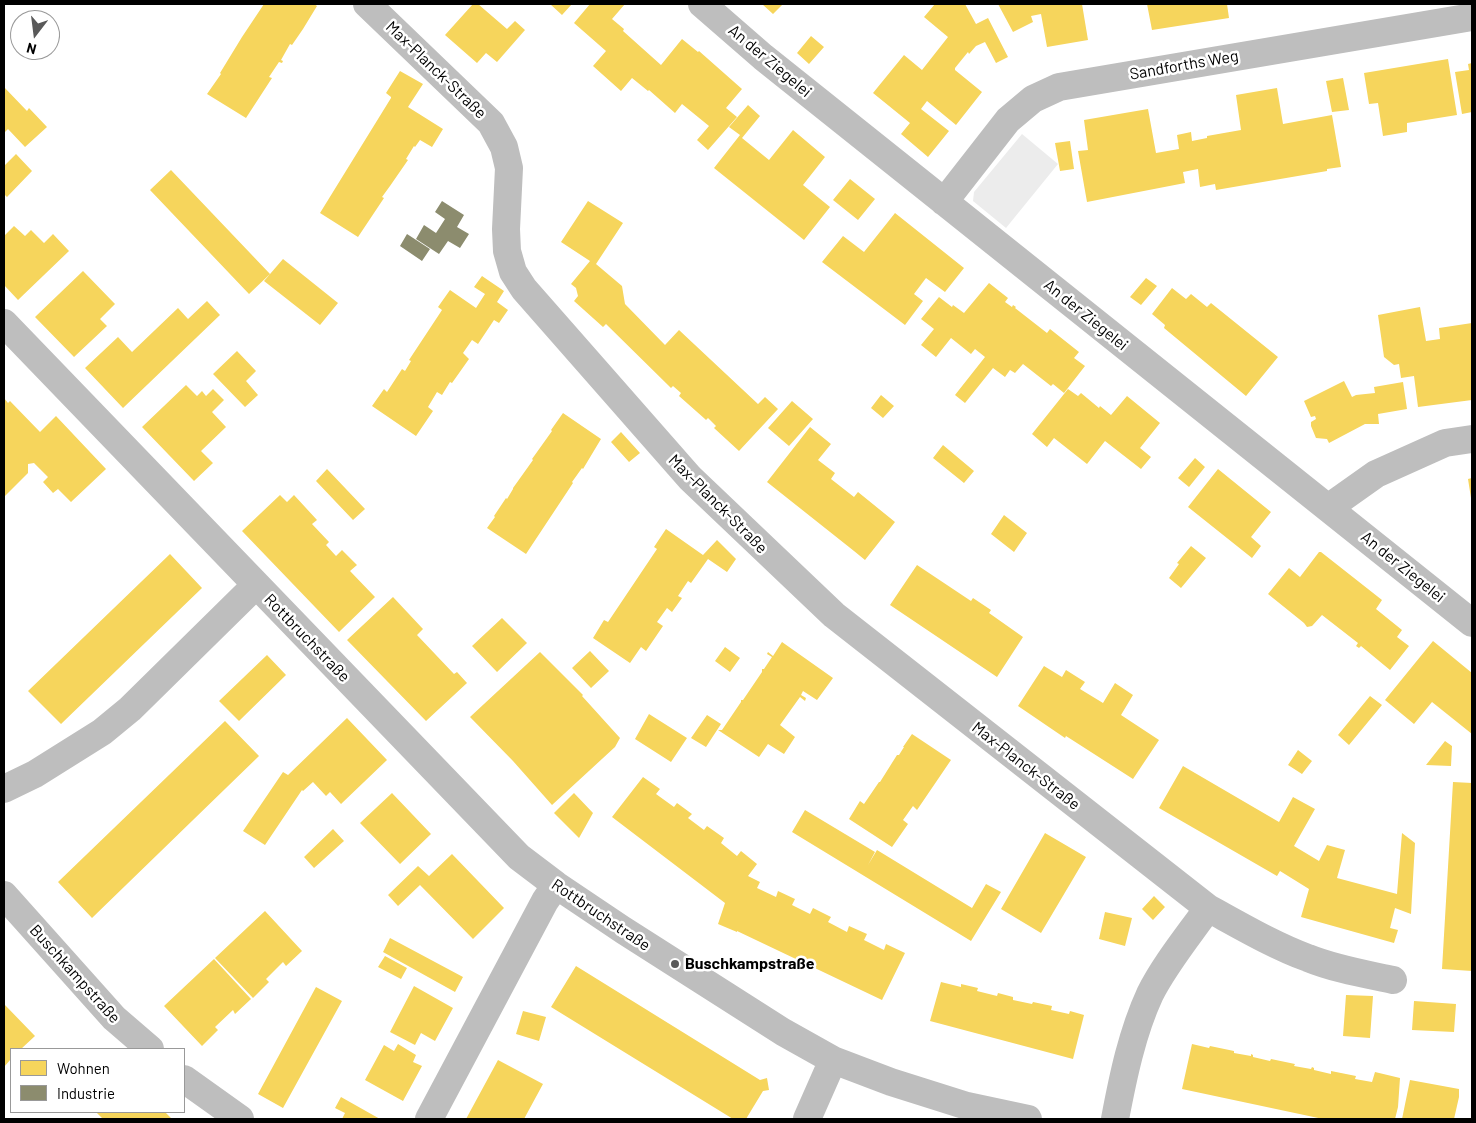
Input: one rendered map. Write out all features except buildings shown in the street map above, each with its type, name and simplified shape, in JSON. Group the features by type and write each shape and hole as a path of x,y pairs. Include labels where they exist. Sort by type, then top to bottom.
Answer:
{"street":[{"name":"Max-Planck-Straße","path":"367,4 491,124 504,147 509,168 506,229 507,251 513,272 524,289 690,478 834,615 1208,908 1258,936 1309,959 1356,973 1393,980"},
{"name":"An der Ziegelei","path":"702,4 763,57 1472,623"},
{"name":"Sandforths Weg","path":"944,202 1008,120 1033,99 1059,86 1472,16"},
{"name":"Rottbruchstraße","path":"4,323 519,857 556,886 783,1032 833,1060 891,1082 967,1106 1028,1119"},
{"path":"1328,508 1376,474 1445,443 1472,439"},
{"name":"Rottbruchstraße","path":"4,789 35,774 102,732 130,709 256,585"},
{"path":"429,1119 541,910 556,886"},
{"name":"Buschkampstraße","path":"4,894 114,1018 149,1048"},
{"path":"1115,1119 1134,1034 1151,993 1175,954 1208,908"},
{"path":"807,1119 833,1060"},
{"path":"185,1080 240,1119"}],"shaded area":[{"path":"1022,134 1058,164 1006,228 973,201 974,192"}],"place":[{"name":"Buschkampstraße","path":"675,964"}]}
